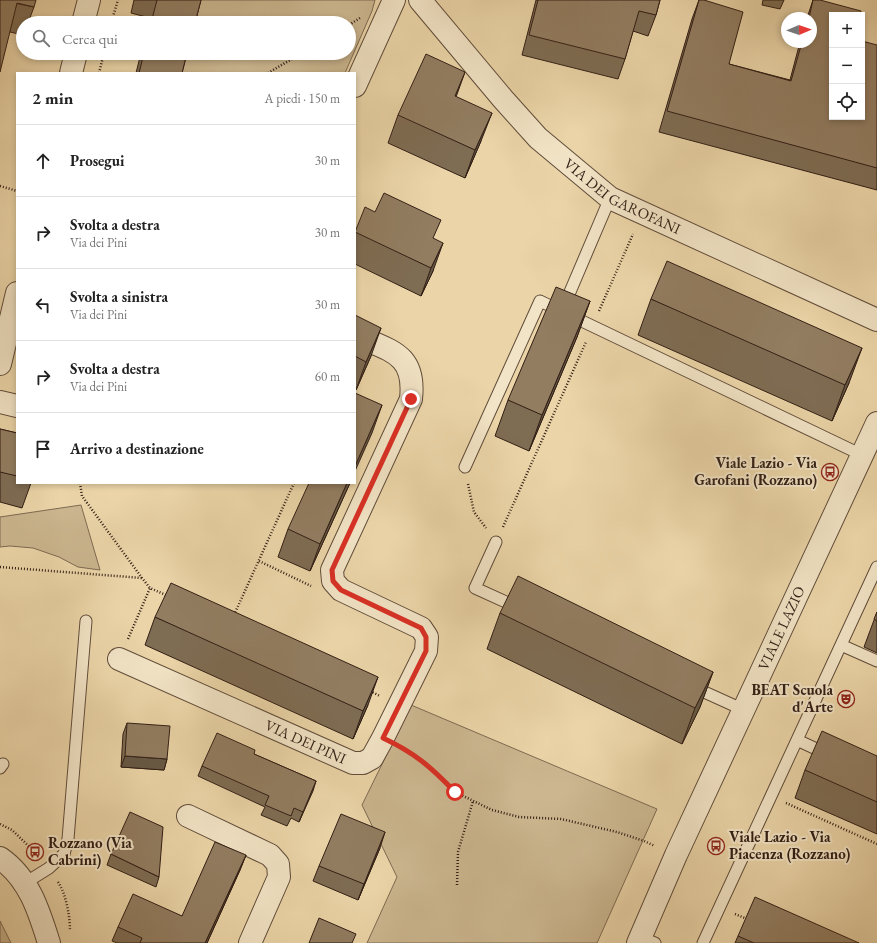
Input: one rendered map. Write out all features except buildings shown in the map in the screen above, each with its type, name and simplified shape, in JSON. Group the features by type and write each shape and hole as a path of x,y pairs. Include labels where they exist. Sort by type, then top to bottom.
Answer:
{"street":[{"path":"85,16 89,0"},
{"path":"356,84 394,0"},
{"name":"VIA DEI GAROFANI","path":"420,0 538,138 610,198 877,320"},
{"path":"71,72 74,60"},
{"path":"0,364 16,297"},
{"path":"333,581 332,570 411,399 413,382 408,367 399,356 356,335"},
{"path":"0,402 16,406"},
{"name":"VIALE LAZIO","path":"644,941 676,855 877,424"},
{"name":"VIA DEI PINI","path":"119,659 353,763 363,763 372,758 383,738 426,651 426,637 421,628 341,590 333,581"},
{"path":"188,816 270,855 278,864 280,877 250,943"},
{"path":"0,858 25,883 39,912 49,943"}],"lane":[{"path":"562,312 610,198"},
{"path":"465,467 540,301 862,455"},
{"path":"496,542 475,588 532,614"},
{"path":"702,943 877,567"},
{"path":"25,883 49,868 64,854 68,839 86,621"},
{"path":"841,645 877,661"},
{"path":"681,681 744,710"},
{"path":"797,740 837,758"}],"path":[{"path":"113,16 118,0"},
{"path":"99,72 102,60"},
{"path":"270,72 290,60"},
{"path":"0,186 16,191"},
{"path":"465,467 474,512 496,542 593,326 642,212"},
{"path":"80,484 82,496 150,588 172,598"},
{"path":"232,618 294,484"},
{"path":"259,561 320,590 333,581"},
{"path":"0,567 142,578"},
{"path":"119,659 150,588"},
{"path":"368,691 385,698"},
{"path":"383,738 409,751 428,765 455,792 492,810 519,817 561,820 617,832 644,841 676,855"},
{"path":"771,796 877,844"},
{"path":"457,885 458,852 473,801"},
{"path":"719,907 748,920"}],"shaded area":[{"path":"177,0 375,0 372,11 356,48 356,16 185,16"},
{"path":"182,60 351,60 345,72 179,72"},
{"path":"81,505 100,570 78,567 59,557 33,548 10,546 0,547 0,517"},
{"path":"411,705 657,809 597,943 367,943 397,877 362,805"},
{"path":"0,921 11,943 0,943"}],"place":[{"name":"Viale Lazio - Via Garofani (Rozzano)","path":"830,472"},
{"name":"BEAT Scuola d'Arte","path":"846,699"},
{"name":"Viale Lazio - Via Piacenza (Rozzano)","path":"716,846"},
{"name":"Rozzano (Via Cabrini)","path":"35,852"}],"route":[{"path":"411,399 399,422 332,570 333,581 341,590 421,628 426,637 426,651 383,738 409,751 428,765 455,792"}]}
